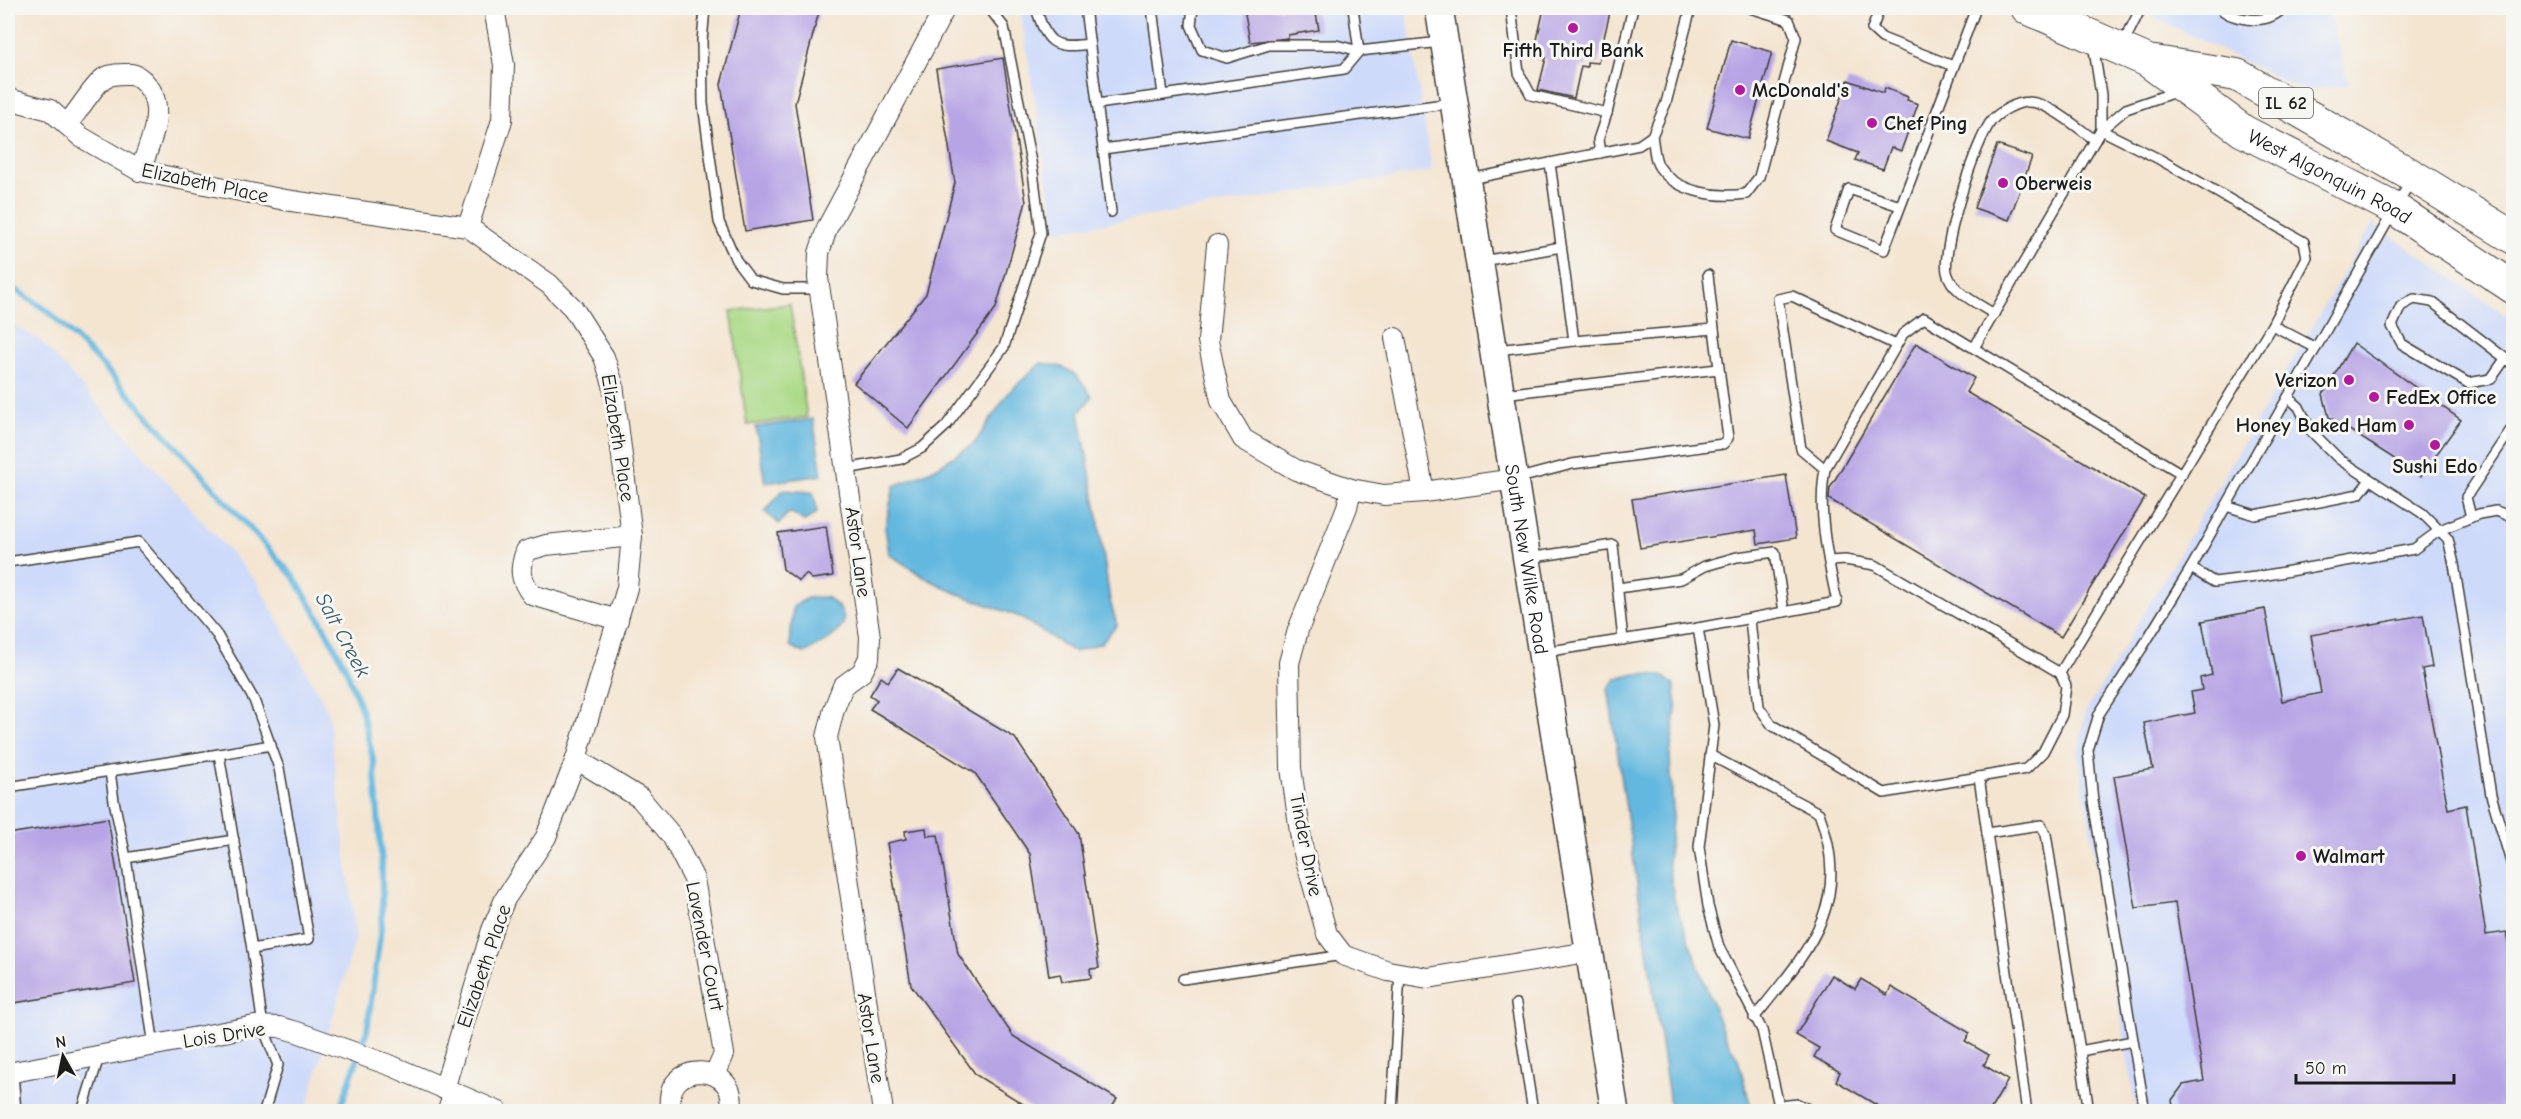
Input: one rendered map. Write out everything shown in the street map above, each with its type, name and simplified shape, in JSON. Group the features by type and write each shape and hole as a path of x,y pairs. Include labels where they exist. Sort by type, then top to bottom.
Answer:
{"main road":[{"name":"South New Wilke Road","path":"1439,8 1615,1112"},
{"name":"West Algonquin Road","path":"2026,8 2134,55 2186,88 2243,131 2395,209 2514,288"},
{"name":"West Algonquin Road","path":"2134,55 2236,75 2414,176 2514,238"}],"street":[{"path":"468,227 502,120 504,65 494,8"},
{"name":"Astor Lane","path":"883,1112 827,737 843,686 862,672 869,658 868,622 819,289 819,253 828,228 945,8"},
{"path":"67,125 103,79 118,73 136,75 148,85 157,113 153,136 140,171"},
{"name":"Elizabeth Place","path":"8,99 50,110 81,137 140,171 285,200 468,227 549,284 573,308 604,357 613,384 632,536 627,588 576,759 546,837 505,899 492,930 449,1091 447,1112"},
{"path":"1217,245 1208,341 1221,401 1243,439 1296,470 1352,489 1384,495 1515,480"},
{"path":"1395,338 1424,492"},
{"name":"Tinder Drive","path":"1343,956 1327,934 1302,846 1291,768 1289,663 1298,630 1352,489"},
{"path":"618,620 532,595 520,576 521,566 526,551 546,545 632,536"},
{"name":"Lavender Court","path":"576,759 640,798 672,836 694,879 724,1054 715,1075"},
{"path":"1343,956 1400,973 1428,978 1588,952"},
{"name":"Lois Drive","path":"10,1073 263,1027 288,1029 392,1066 499,1112"},
{"path":"671,1112 669,1103 676,1083 684,1076 705,1071 715,1075 729,1089 730,1112"}],"lane":[{"path":"705,8 702,41 703,105 719,222 736,260 751,280 783,289 819,289"},
{"path":"846,469 900,459 922,448 946,426 1004,347 1041,233 1033,172 1004,27 989,8"},
{"path":"1036,8 1045,35 1054,45 1068,47 1089,44"},
{"path":"1084,8 1111,212"},
{"path":"1152,8 1163,94"},
{"path":"1193,8 1191,25 1202,50 1227,58 1269,45 1336,45 1359,51 1445,41"},
{"path":"1097,104 1344,69 1359,51 1353,8"},
{"path":"1511,8 1519,73 1531,95 1607,114"},
{"path":"1600,153 1598,140 1607,114 1633,8"},
{"path":"1467,180 1639,145 1652,136 1666,103 1691,8"},
{"path":"1652,136 1658,167 1680,186 1728,197 1746,194 1759,177 1796,38 1789,20 1750,8"},
{"path":"1880,8 1872,29 1882,38 1953,66"},
{"path":"1900,206 1849,189 1835,230 1884,250 1976,8"},
{"path":"2134,55 2141,8"},
{"path":"2220,8 2247,19 2271,17 2285,8"},
{"path":"2091,36 2101,95 2101,130"},
{"path":"1974,348 2101,130 2126,109 2186,88"},
{"path":"1994,314 1959,291 1947,274 1947,248 1980,141 1993,119 2018,103 2030,101 2052,110 2095,140"},
{"path":"1103,148 1455,103"},
{"path":"2060,673 2272,325 2307,257 2304,243 2288,231 2159,159 2101,130"},
{"path":"1550,163 1574,341"},
{"path":"2145,1112 2093,801 2088,750 2099,714 2191,568 2414,176"},
{"path":"1480,261 1561,247"},
{"path":"1515,480 1572,464 1723,444 1728,438 1708,275"},
{"path":"1825,469 1801,450 1778,313 1778,299 1792,296 1896,345"},
{"path":"2414,299 2432,302 2509,362 2491,379 2468,383 2402,344 2392,326 2401,306 2414,299"},
{"path":"1542,652 1698,628 1837,602 1828,561 1821,488 1825,469 1903,334 1924,318 2182,474"},
{"path":"2272,325 2316,348"},
{"path":"1494,350 1714,329"},
{"path":"1501,394 1718,369"},
{"path":"2288,397 2299,407 2311,431 2339,459 2422,513 2448,539 2491,795 2514,872"},
{"path":"2471,517 2466,497 2514,425"},
{"path":"2226,506 2255,515 2359,494 2370,480"},
{"path":"2191,568 2214,582 2256,577 2414,549 2440,530 2471,517 2496,511 2514,518"},
{"path":"8,562 138,542 217,635 254,700 279,768 309,939 252,950"},
{"path":"1527,558 1613,545 1623,640"},
{"path":"1618,588 1681,579 1704,566 1737,557 1775,552 1784,612"},
{"path":"1750,619 1760,707 1772,725 1884,793 2026,769 2043,752 2062,715 2066,686 2060,673 1875,565 1845,560 1828,561"},
{"path":"1698,628 1714,725 1699,847 1708,906 1719,947 1761,1030 1779,1109 1798,1104 1814,1112"},
{"path":"8,787 271,745"},
{"path":"219,754 263,1027 278,1065 264,1112"},
{"path":"1710,755 1819,813 1830,840 1831,895 1821,926 1786,978 1754,1018"},
{"path":"110,771 126,858 154,1046"},
{"path":"1979,777 2027,1112"},
{"path":"1987,833 2041,825 2046,834 2089,1112"},
{"path":"126,858 234,840"},
{"path":"1183,979 1343,956"},
{"path":"1386,1112 1392,1111 1400,973"},
{"path":"1516,1004 1533,1112"},
{"path":"2080,1051 2133,1041"},
{"path":"82,1112 99,1056"},
{"path":"10,1073 16,1112"}],"shaded area":[{"path":"1020,8 1406,8 1432,171 1056,231"},
{"path":"2135,8 2327,8 2349,85 2305,91"},
{"path":"2373,223 2513,320 2513,1111 2136,1111 2078,753 2085,713"},
{"path":"8,321 42,342 257,582 328,711 356,937 306,1111 8,1111"}],"green space":[{"path":"790,304 807,417 747,425 731,311"}],"water":[{"path":"1041,363 1059,366 1072,372 1092,397 1079,413 1098,517 1110,601 1117,625 1101,643 1074,652 1020,617 956,593 924,577 889,554 885,528 894,486 934,469 974,444 1009,392"},
{"path":"813,419 822,475 765,483 756,427"},
{"path":"783,490 814,494 817,513 804,521 792,513 787,514 779,524 765,512"},
{"path":"826,597 838,606 843,615 843,623 839,630 804,653 790,646 793,607 807,598"},
{"path":"1636,674 1661,675 1674,685 1677,703 1670,756 1673,810 1668,863 1675,903 1724,1035 1738,1059 1752,1111 1671,1111 1608,688 1616,679"}],"building":[{"path":"741,8 820,8 795,103 813,220 745,231 721,84"},
{"path":"1244,8 1315,8 1319,30 1288,35 1288,38 1250,42"},
{"name":"Fifth Third Bank","path":"1544,8 1611,8 1598,63 1587,62 1587,67 1581,66 1574,98 1538,90 1546,58 1542,59 1545,50 1535,49"},
{"name":"McDonald's","path":"1731,40 1772,52 1748,139 1707,128"},
{"path":"1003,58 1026,202 996,308 908,428 854,383 926,294 955,183 936,69"},
{"name":"Chef Ping","path":"1848,80 1883,93 1885,88 1908,97 1907,100 1918,104 1901,151 1891,147 1883,169 1855,160 1858,153 1826,141"},
{"name":"Oberweis","path":"1997,145 2032,157 2009,220 1974,208"},
{"path":"1916,343 1974,378 1966,392 2145,498 2061,637 1829,499 1830,488"},
{"path":"2353,343 2461,420 2421,476 2329,417 2323,394"},
{"path":"1786,475 1796,538 1758,544 1756,530 1640,548 1632,499"},
{"path":"826,526 833,576 812,579 806,574 799,581 783,569 778,533"},
{"name":"Walmart","path":"2265,609 2282,701 2321,693 2311,635 2423,615 2432,667 2422,669 2448,809 2466,805 2486,935 2507,932 2514,967 2514,1112 2174,1112 2172,1100 2183,1085 2204,1081 2175,903 2136,908 2114,776 2153,769 2144,723 2195,713 2191,692 2202,690 2200,678 2212,675 2202,621"},
{"path":"898,668 1015,738 1079,834 1099,968 1090,969 1091,978 1062,982 1060,974 1049,976 1030,854 975,773 870,709 877,700 870,695 881,677 888,682"},
{"path":"108,818 135,983 8,1004 8,834"},
{"path":"926,828 927,836 938,835 958,954 1013,1036 1117,1099 1109,1112 1036,1112 976,1075 911,985 887,843 906,839 905,831"},
{"path":"1832,975 1855,989 1861,979 1887,995 1891,987 1970,1033 1965,1041 1989,1055 1984,1065 2008,1080 1989,1112 1888,1112 1836,1081 1840,1072 1814,1057 1819,1048 1796,1035"}],"waterway":[{"name":"Salt Creek","path":"8,285 48,311 105,368 293,576 345,666 362,712 374,763 382,866 382,920 367,1031 339,1112"}],"place":[{"name":"Fifth Third Bank","path":"1573,28"},
{"name":"McDonald's","path":"1740,90"},
{"name":"Chef Ping","path":"1872,123"},
{"name":"Oberweis","path":"2003,183"},
{"name":"Verizon","path":"2349,380"},
{"name":"FedEx Office","path":"2374,397"},
{"name":"Honey Baked Ham","path":"2409,425"},
{"name":"Sushi Edo","path":"2435,445"},
{"name":"Walmart","path":"2301,856"}]}
